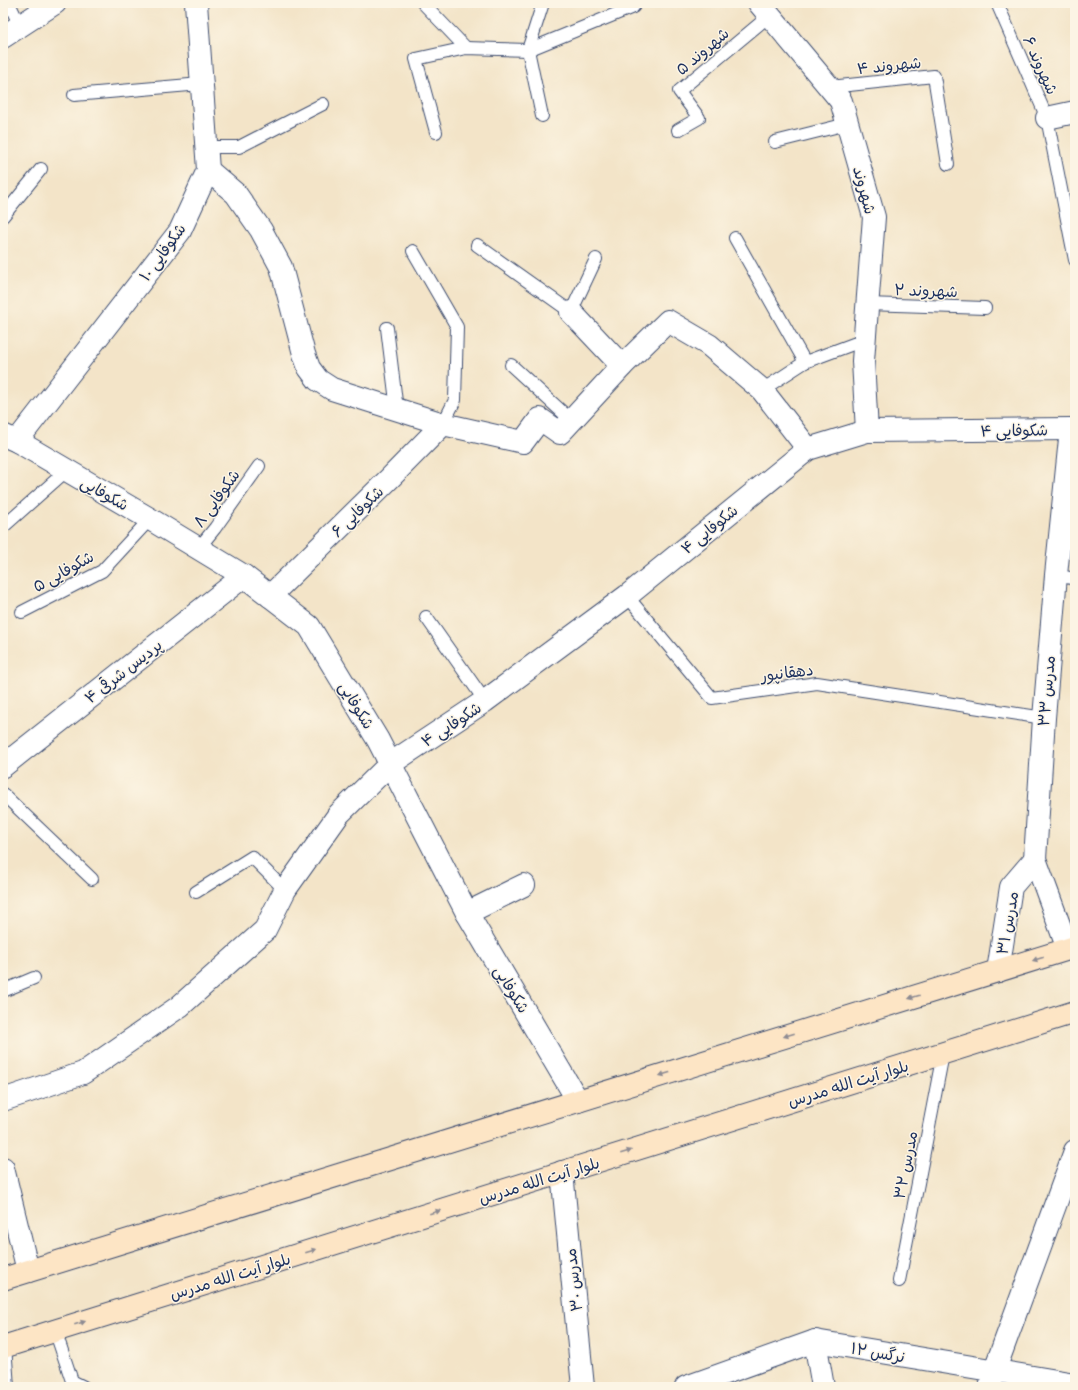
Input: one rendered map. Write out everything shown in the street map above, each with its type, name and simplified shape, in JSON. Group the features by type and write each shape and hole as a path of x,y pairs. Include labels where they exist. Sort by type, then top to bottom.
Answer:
{"main road":[{"path":"3,1278 1072,948"},
{"name":"بلوار آیت الله مدرس","path":"4,1347 1075,1012"}],"street":[{"path":"11,32 55,3"},
{"name":"شکوفایی ۱۰","path":"10,438 180,231 208,170 196,3"},
{"name":"شهروند","path":"765,9 840,101 874,217 863,361 866,431"},
{"path":"1047,118 1075,112"},
{"path":"208,170 236,194 261,230 281,267 309,368 318,380 332,389 443,424 523,442 540,419 560,433 622,366 668,321 709,345 762,390 808,449"},
{"path":"571,312 622,366"},
{"name":"شکوفایی ۶","path":"270,596 443,424"},
{"name":"شکوفایی ۴","path":"3,1100 83,1073 180,1006 265,930 285,890 339,814 390,764 485,701 626,596 808,449 866,431 1073,429"},
{"name":"مدرس ۳۳","path":"1072,948 1035,859 1044,718 1066,577 1073,429"},
{"name":"شکوفایی","path":"10,438 150,519 244,576 309,626 378,740 467,913 578,1101"},
{"name":"پردیس شرقی ۴","path":"3,766 244,576"},
{"name":"مدرس ۳۱","path":"998,971 1011,887 1035,859"},
{"path":"467,913 524,885"},
{"path":"992,1379 1075,1151"},
{"path":"3,1168 28,1271"},
{"name":"مدرس ۳۰","path":"562,1172 583,1387"},
{"path":"815,1341 823,1387"},
{"name":"نرگس ۱۲","path":"686,1387 815,1341 992,1379 1075,1384"}],"lane":[{"path":"9,3 11,32"},
{"path":"423,3 466,48"},
{"path":"542,116 528,50 543,3"},
{"path":"436,132 416,59 466,48 528,50 634,7 636,3"},
{"name":"شهروند ۶","path":"997,3 1047,118 1075,260"},
{"name":"شهروند ۵","path":"678,130 698,118 679,92 765,9"},
{"name":"شهروند ۴","path":"830,87 934,76 948,164"},
{"path":"74,95 201,84"},
{"path":"206,147 239,147 323,104"},
{"path":"775,142 847,124"},
{"path":"3,216 41,169"},
{"path":"735,238 805,362"},
{"path":"477,245 571,312 596,259"},
{"path":"413,251 457,327 455,400 443,424"},
{"name":"شهروند ۲","path":"867,304 985,308"},
{"path":"387,328 397,410"},
{"path":"762,390 805,362 864,340"},
{"path":"511,364 571,420"},
{"name":"شکوفایی ۸","path":"198,548 216,528 259,466"},
{"path":"3,528 66,471"},
{"name":"شکوفایی ۵","path":"22,612 102,571 150,519"},
{"name":"دهقانپور","path":"626,596 712,698 817,683 1044,718"},
{"path":"426,617 485,701"},
{"path":"3,794 92,879"},
{"path":"196,892 252,857 285,890"},
{"path":"3,991 34,978"},
{"name":"مدرس ۳۲","path":"899,1281 943,1054"},
{"path":"55,1330 72,1381 84,1387"},
{"path":"4,1347 8,1387"}]}
